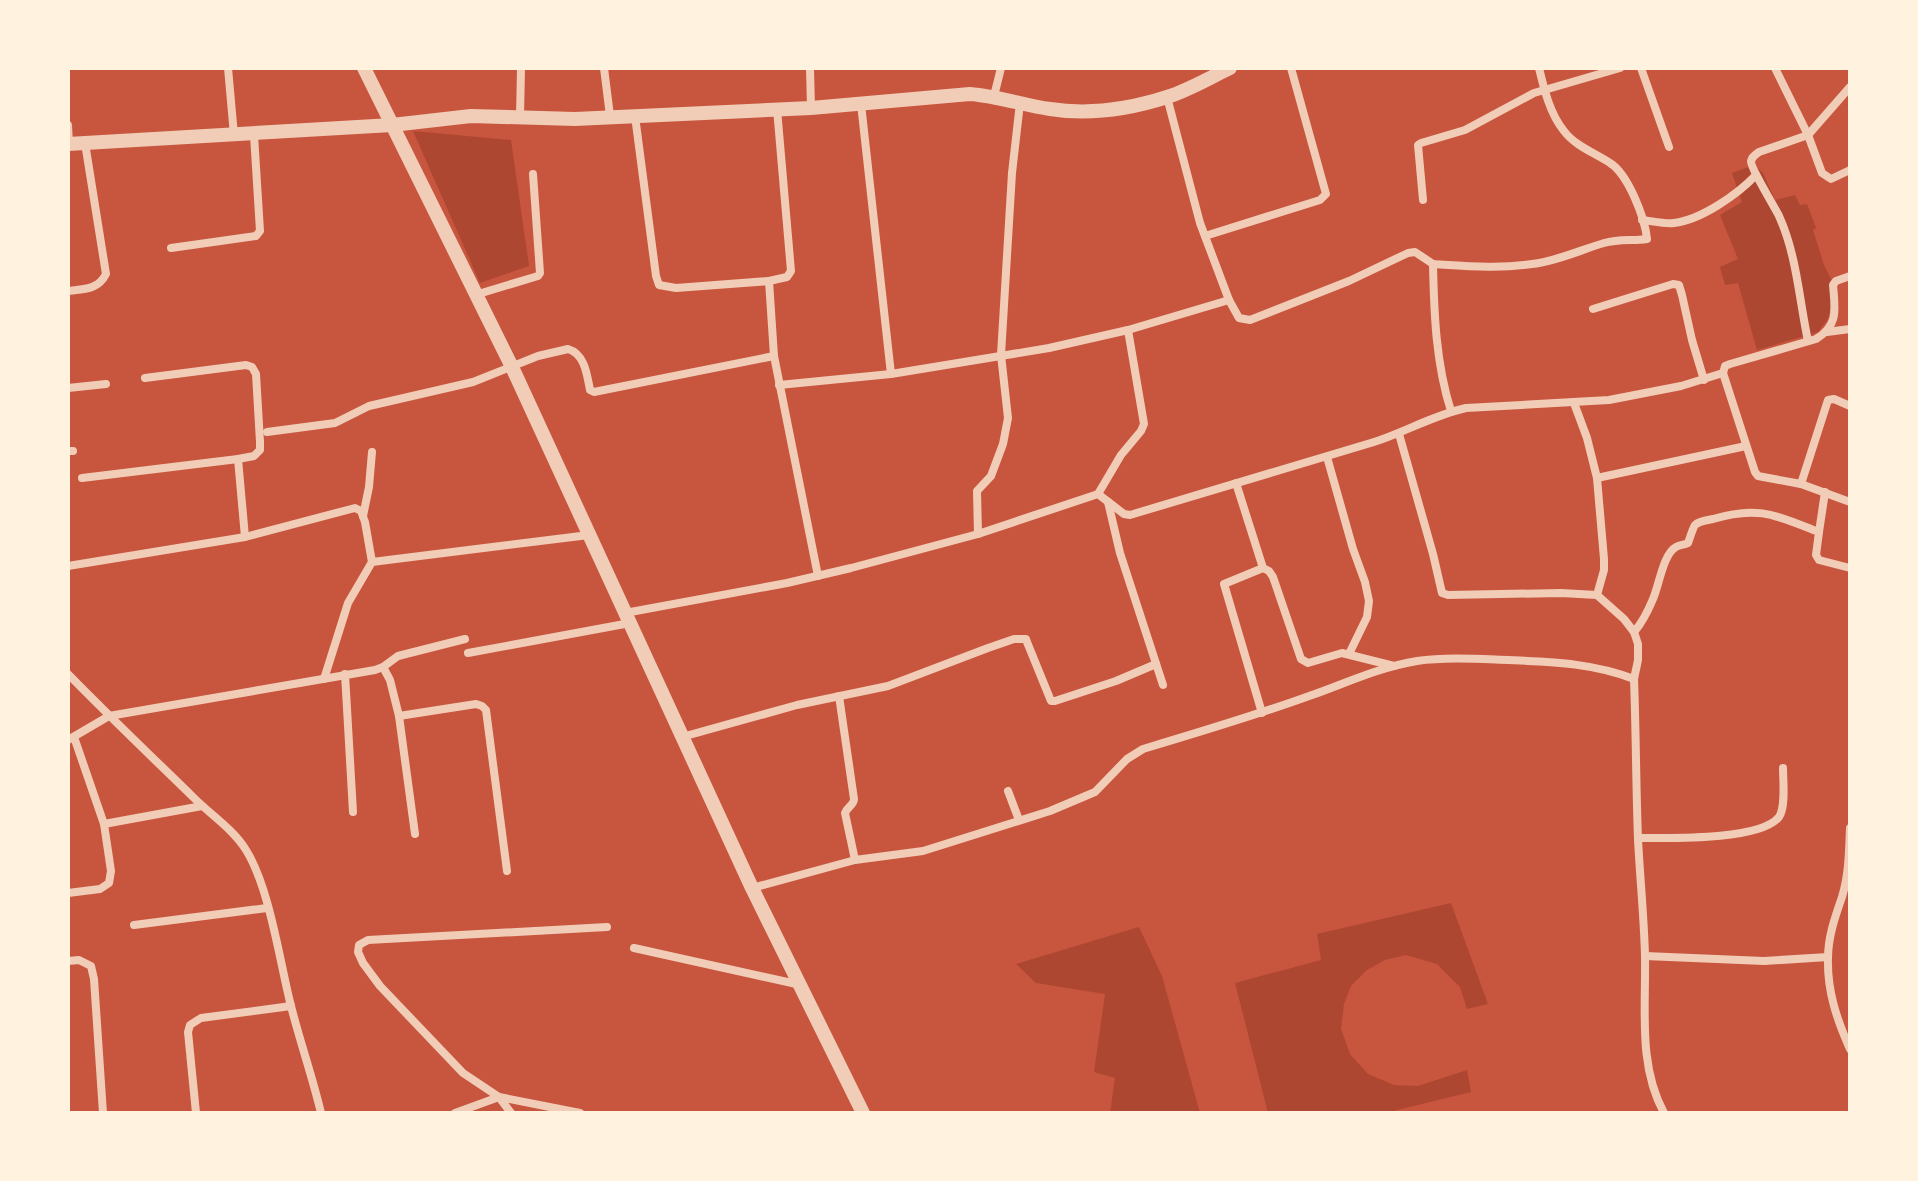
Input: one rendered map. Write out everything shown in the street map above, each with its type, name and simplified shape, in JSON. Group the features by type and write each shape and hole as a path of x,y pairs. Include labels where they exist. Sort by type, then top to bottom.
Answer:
{"street":[{"path":"228,68 234,136"},
{"path":"364,68 512,367 752,888 863,1113"},
{"path":"520,117 521,68"},
{"path":"604,68 610,116"},
{"path":"810,68 811,108"},
{"path":"994,96 1001,68"},
{"path":"68,125 69,144 254,135 471,116 545,119 811,108 970,94 994,96 1050,109 1084,111 1117,108 1167,97 1212,72 1230,68"},
{"path":"1205,236 1320,200 1326,194 1291,68"},
{"path":"1167,97 1205,236 1229,300 1239,318 1250,320 1349,281 1408,253 1415,252 1433,264 1489,267 1560,259 1603,243 1647,239 1629,185 1620,171 1571,139 1558,123 1539,68"},
{"path":"1641,68 1669,147"},
{"path":"1775,68 1808,135 1822,173 1831,179 1850,170"},
{"path":"1423,200 1418,145 1465,130 1544,89 1617,69"},
{"path":"1808,341 1791,247 1780,217 1751,164 1756,154 1808,135 1850,87"},
{"path":"978,534 977,491 991,476 1003,444 1008,418 1001,355 1012,173 1020,103"},
{"path":"861,104 891,374"},
{"path":"635,115 656,276 659,285 676,288 769,281 787,277 791,271 777,109"},
{"path":"171,248 256,236 260,231 254,135"},
{"path":"68,291 94,288 102,283 106,274 85,143"},
{"path":"475,295 539,275 533,174"},
{"path":"1642,220 1675,223 1687,219 1734,195 1756,175"},
{"path":"1433,264 1433,306 1439,367 1451,411"},
{"path":"1850,276 1833,285 1834,319 1826,332 1816,339 1730,364 1725,366 1723,373 1758,476 1801,484 1850,502"},
{"path":"769,281 774,356 818,576"},
{"path":"1593,309 1673,284 1679,285 1704,380"},
{"path":"779,385 891,374 1049,348 1128,330 1229,300"},
{"path":"1826,332 1850,329"},
{"path":"468,653 818,576 978,534 1098,494 1144,424 1128,330"},
{"path":"267,432 335,423 369,406 473,382 538,356 573,349 585,368 590,390 594,392 774,356"},
{"path":"82,478 238,459 254,456 260,450 256,374 252,367 246,365 145,378"},
{"path":"1098,494 1124,514 1130,515 1399,434 1451,411 1492,405 1574,403 1633,396 1723,373"},
{"path":"68,388 106,384"},
{"path":"1801,484 1828,400 1834,399 1850,406"},
{"path":"1574,403 1597,478 1604,559 1597,595"},
{"path":"1399,434 1442,593 1597,595 1634,632 1638,644 1634,679 1645,956 1644,1011 1648,1064 1664,1113"},
{"path":"1597,478 1746,446"},
{"path":"363,516 372,452"},
{"path":"1327,457 1369,601 1367,617 1349,654"},
{"path":"238,459 245,537"},
{"path":"1236,483 1263,568 1273,577 1301,659 1304,662 1335,654 1349,654 1395,666"},
{"path":"1825,492 1816,555 1819,560 1850,568"},
{"path":"1108,501 1120,553 1163,685"},
{"path":"68,566 245,537 355,508 363,516 372,562 348,603 324,679"},
{"path":"1634,632 1642,624 1672,551 1688,543 1699,523 1721,516 1761,512 1819,532"},
{"path":"372,562 589,535"},
{"path":"1262,713 1224,584 1263,568"},
{"path":"68,893 100,889 109,883 111,871 104,824 71,739 109,716 375,670 398,656 465,639"},
{"path":"682,737 761,714 898,683 1014,639 1026,639 1051,701 1116,681 1156,664"},
{"path":"752,888 855,860 923,851 1061,806 1095,792 1127,759 1143,749 1262,713 1351,679 1416,661 1482,659 1562,662 1592,666 1634,679"},
{"path":"383,667 390,680 399,716 415,834"},
{"path":"68,674 244,847 255,867 267,908 321,1113"},
{"path":"345,674 353,812"},
{"path":"839,696 854,799 845,813 855,860"},
{"path":"399,716 476,704 486,710 507,871"},
{"path":"1638,838 1720,837 1766,826 1779,816 1782,808 1783,768"},
{"path":"1008,791 1019,820"},
{"path":"104,824 202,806"},
{"path":"1850,828 1846,896 1834,917 1828,957 1830,993 1850,1049"},
{"path":"134,925 267,908"},
{"path":"511,1113 499,1097 463,1073 380,986 363,963 358,952 359,945 368,940 607,927"},
{"path":"634,948 801,985"},
{"path":"1645,956 1764,961 1828,957"},
{"path":"68,961 79,960 91,966 94,979 103,1113"},
{"path":"196,1113 188,1032 190,1025 201,1018 291,1006"},
{"path":"455,1113 499,1097 580,1113"}],"shaded area":[{"path":"413,131 511,140 529,266 480,283"},
{"path":"1754,165 1763,173 1775,200 1795,195 1800,205 1807,204 1824,265 1831,279 1831,307 1828,319 1818,332 1757,350 1738,283 1725,285 1720,267 1738,259 1720,215 1742,202 1732,173"},
{"path":"1451,903 1488,1004 1467,1009 1460,987 1437,964 1406,955 1385,960 1367,970 1351,986 1344,1004 1341,1029 1350,1054 1368,1074 1394,1085 1418,1086 1467,1070 1471,1092 1385,1113 1268,1113 1235,983 1321,960 1317,934"},
{"path":"1139,927 1162,976 1200,1113 1110,1113 1115,1078 1094,1072 1105,994 1036,983 1016,964"}]}
